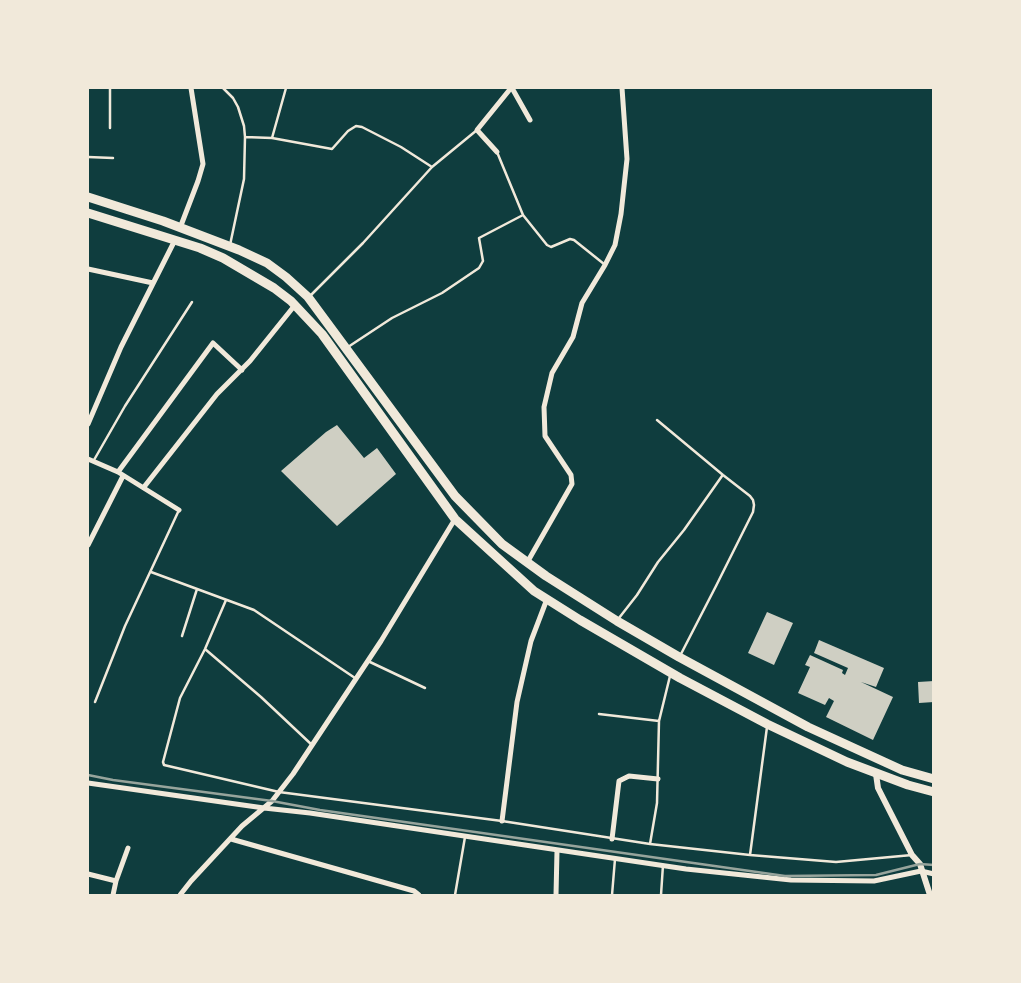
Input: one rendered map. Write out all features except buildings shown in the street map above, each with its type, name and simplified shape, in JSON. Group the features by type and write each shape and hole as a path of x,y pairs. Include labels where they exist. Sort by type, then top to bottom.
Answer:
{"highway":[{"path":"88,197 229,246 267,264 286,277 308,297 455,496 502,544 547,576 679,657 808,727 902,770 933,779"},
{"path":"89,216 200,248 235,264 274,288 295,305 322,334 455,519 534,591 671,673 767,724 847,762 933,793"},
{"path":"385,420 395,414"},
{"path":"671,673 679,657"}],"street":[{"path":"180,228 203,164 191,88"},
{"path":"497,152 477,130 511,88 530,120"},
{"path":"528,561 572,484 571,475 545,436 544,407 552,373 573,337 582,303 615,245 628,159 623,88"},
{"path":"88,424 90,409 175,240"},
{"path":"88,269 153,283"},
{"path":"144,487 217,394 250,361 295,305"},
{"path":"88,545 120,474 213,342 242,370"},
{"path":"90,461 144,487 179,510"},
{"path":"180,895 242,826 272,801 293,774 455,519"},
{"path":"502,821 517,702 531,641 547,599"},
{"path":"876,774 878,788 912,856 920,864 930,895"},
{"path":"612,839 619,781 629,776 657,779"},
{"path":"88,783 310,813 557,851 791,880 874,881 921,871 933,874"},
{"path":"231,839 414,891 419,895"},
{"path":"113,895 128,848"},
{"path":"556,895 557,851"},
{"path":"88,874 116,881"}],"lane":[{"path":"110,88 110,128"},
{"path":"223,88 233,98 244,127 244,179 229,246"},
{"path":"272,138 286,88"},
{"path":"244,137 272,138 332,149 356,126 401,147 432,167"},
{"path":"308,297 363,243 432,167 477,130"},
{"path":"497,152 523,215 547,246 574,240 605,265"},
{"path":"88,158 113,159"},
{"path":"347,348 392,318 442,293 479,268 483,261 479,238 523,215"},
{"path":"90,461 192,302"},
{"path":"657,420 750,496 754,505 753,512 679,657"},
{"path":"617,621 723,475"},
{"path":"95,702 125,626 179,510"},
{"path":"151,572 254,610 355,678"},
{"path":"182,636 197,589"},
{"path":"226,600 180,698 163,764 279,792 502,821 650,844 750,856 836,862 912,856"},
{"path":"205,649 312,745"},
{"path":"367,660 425,688"},
{"path":"650,844 657,803 659,721 671,673"},
{"path":"599,714 659,721"},
{"path":"750,856 767,724"},
{"path":"455,895 465,837"},
{"path":"612,895 615,859"},
{"path":"662,895 663,865"}],"railway":[{"path":"88,775 785,876 876,875 920,864 934,865"}]}
